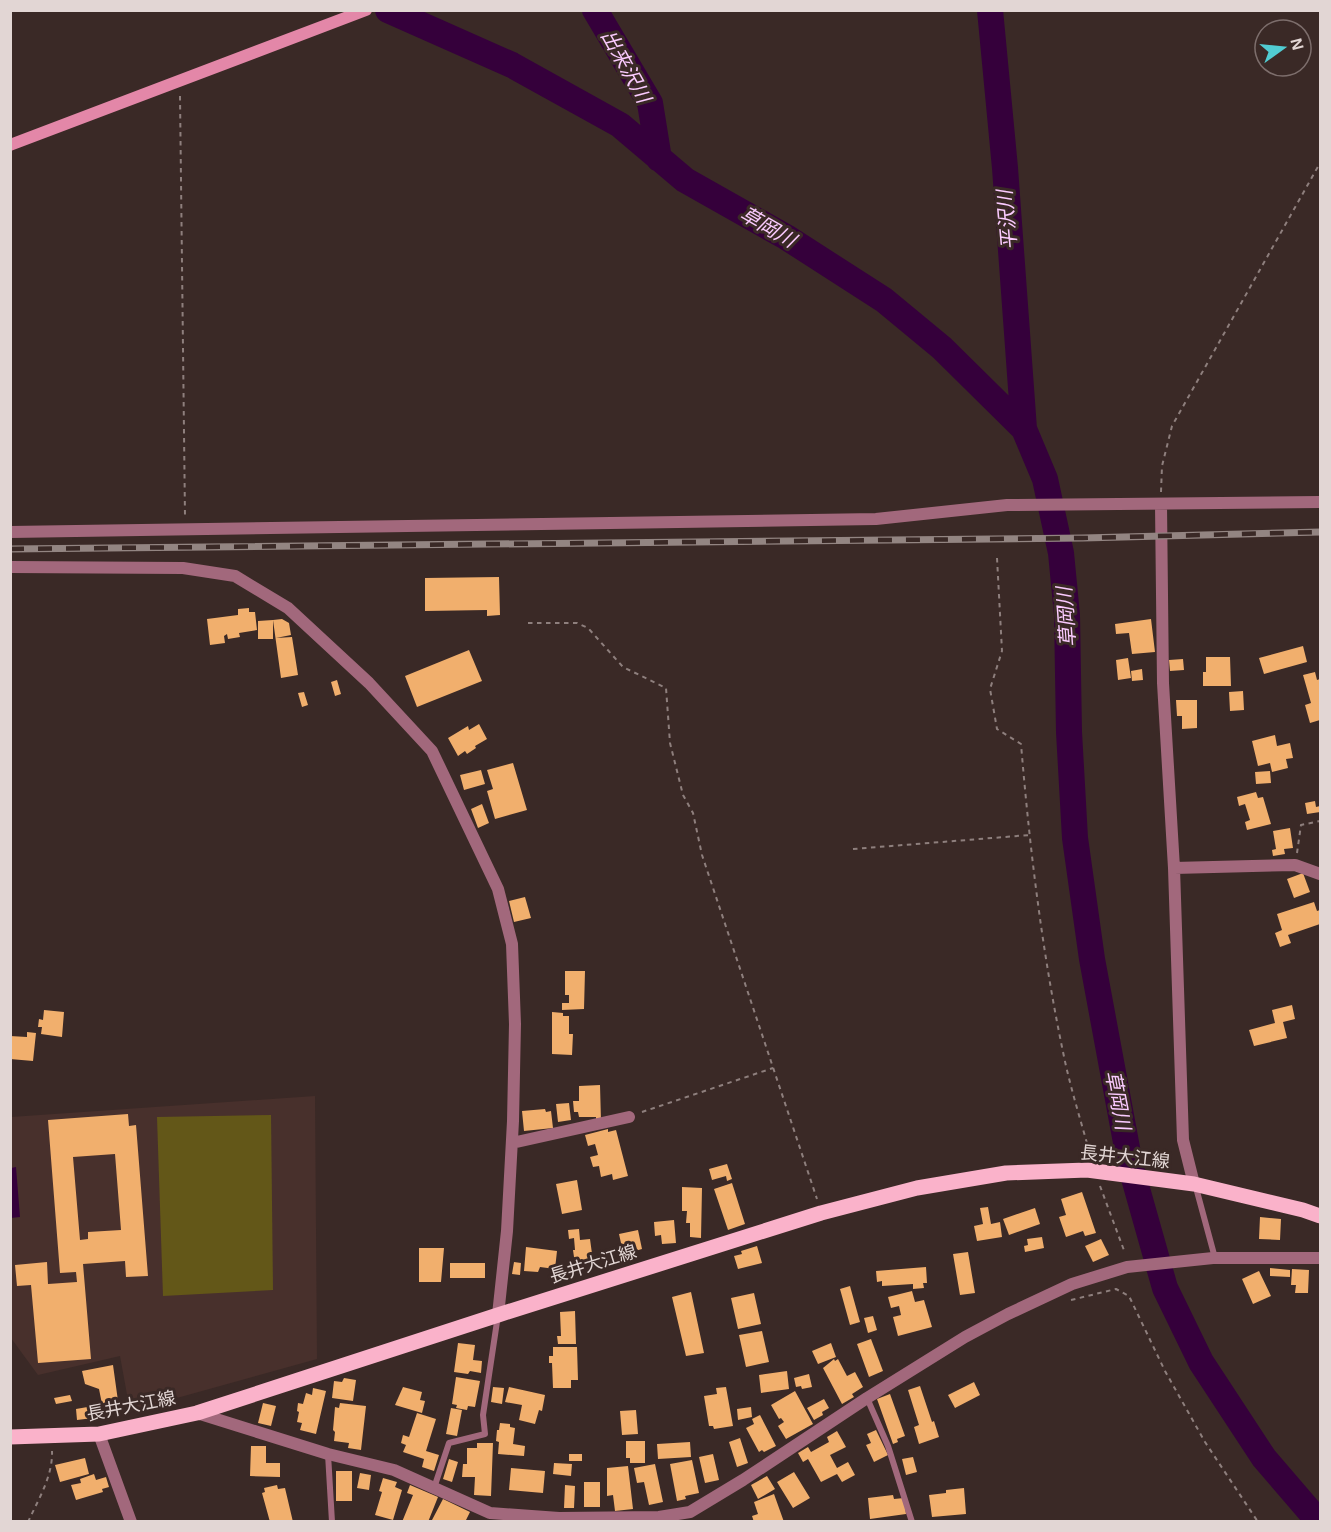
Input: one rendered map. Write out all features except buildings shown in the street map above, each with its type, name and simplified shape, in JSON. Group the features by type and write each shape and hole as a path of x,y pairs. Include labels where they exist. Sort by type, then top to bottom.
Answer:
{"main road":[{"name":"長井大江線","path":"10,1437 99,1434 197,1413 821,1213 917,1188 1006,1173 1090,1170 1194,1184 1320,1216"}],"street":[{"path":"10,145 366,10"},
{"path":"10,532 876,519 1007,505 1320,502"},
{"path":"1161,505 1163,683 1174,868 1183,1140 1194,1184"},
{"path":"10,567 183,568 235,576 288,608 369,683 432,751 498,889 512,944 515,1024 512,1143 507,1231 498,1315"},
{"path":"1174,868 1295,865 1320,874"},
{"path":"512,1143 629,1117"},
{"path":"197,1413 328,1454 394,1470 490,1513 559,1518 659,1517 690,1512 965,1337 1072,1284 1129,1267 1214,1258 1320,1258"},
{"path":"99,1434 131,1521"}],"lane":[{"path":"1194,1184 1214,1258"},
{"path":"434,1488 449,1443 485,1434 483,1415 498,1315"},
{"path":"867,1398 888,1446 912,1521"},
{"path":"328,1454 332,1521"}],"path":[{"path":"180,81 184,530"},
{"path":"1161,505 1162,466 1172,426 1320,164"},
{"path":"997,558 1002,651 990,689 997,729 1020,744 1047,963 1066,1067 1090,1170 1129,1267"},
{"path":"528,623 577,622 588,628 623,667 666,688 670,742 683,795 693,813 702,855 821,1213"},
{"path":"1295,865 1301,825 1320,821"},
{"path":"853,849 1030,836"},
{"path":"629,1117 773,1068"},
{"path":"1066,1301 1116,1289 1129,1296 1166,1371 1205,1442 1258,1521"},
{"path":"28,1521 53,1460 52,1436"}],"shaded area":[{"path":"315,1096 317,1359 130,1411 120,1356 38,1375 11,1338 11,1117"},
{"path":"271,1115 273,1290 163,1296 157,1117"},
{"path":"16,1167 20,1217 11,1218 11,1168"}],"waterway":[{"name":"草岡川","path":"388,10 512,65 620,125 685,180 786,237 884,300 942,348 1024,429 1045,479 1061,553 1067,615 1069,732 1075,838 1092,959 1130,1164 1165,1288 1201,1362 1264,1458 1319,1522"},
{"name":"出来沢川","path":"595,10 650,103 659,159"},
{"name":"平沢川","path":"990,10 1005,168 1024,429"}],"railway":[{"path":"10,549 1083,538 1320,532"}]}
